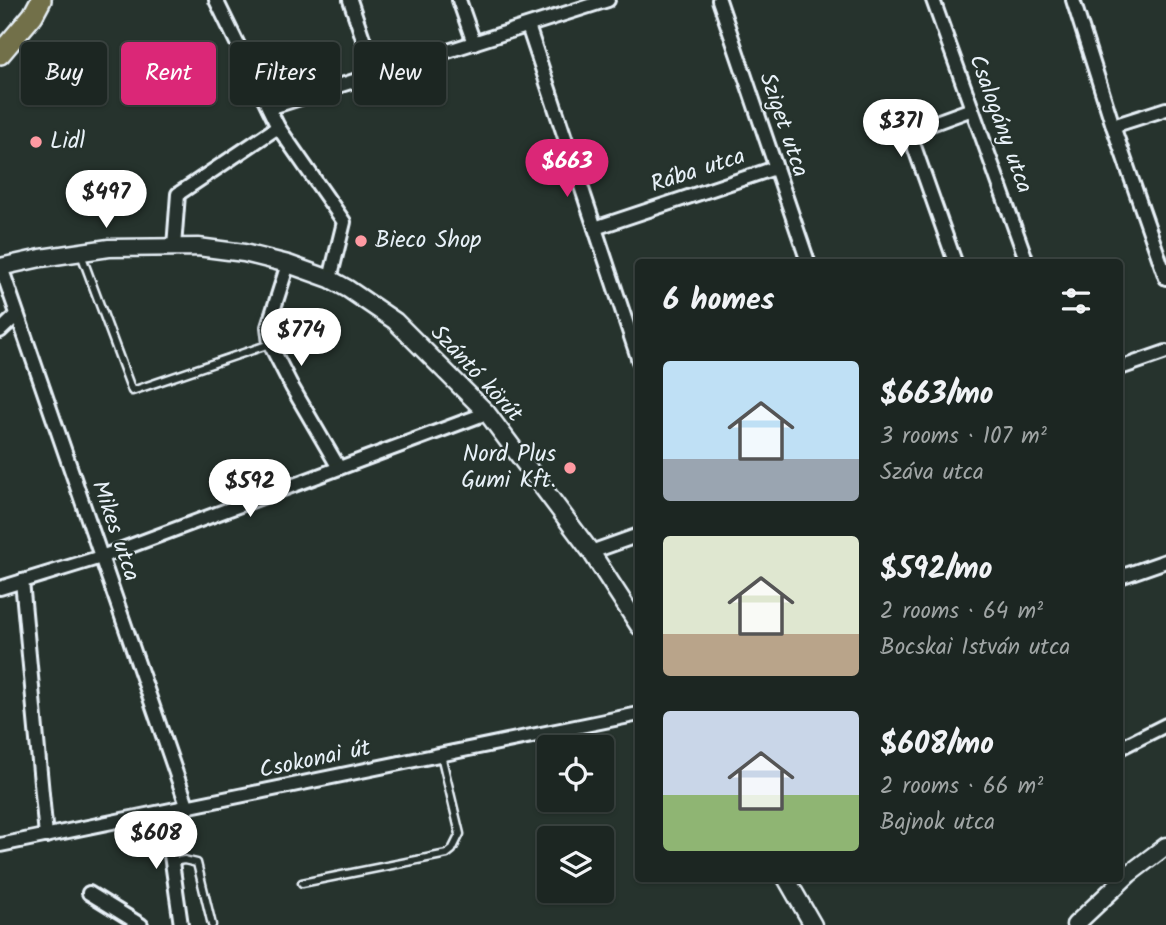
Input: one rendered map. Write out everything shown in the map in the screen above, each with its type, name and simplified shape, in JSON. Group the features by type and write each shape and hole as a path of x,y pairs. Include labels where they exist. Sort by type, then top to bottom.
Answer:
{"main road":[{"path":"0,54 33,15 41,0"}],"street":[{"path":"216,0 278,127 344,222 330,279"},
{"path":"350,0 364,42"},
{"path":"459,0 474,43"},
{"path":"446,52 528,26 565,6 608,0"},
{"name":"Sziget utca","path":"719,0 807,259"},
{"name":"Csalogány utca","path":"933,0 1026,259"},
{"path":"1073,0 1113,126 1163,260 1166,278"},
{"path":"528,26 635,349"},
{"path":"269,108 354,81"},
{"path":"954,259 909,132 972,109"},
{"path":"1113,126 1166,109"},
{"path":"174,247 178,194 278,127"},
{"name":"Rába utca","path":"594,228 775,168"},
{"name":"Szántó körút","path":"1,267 109,248 198,247 244,253 288,264 330,279 395,321 487,413 591,552 635,619"},
{"path":"288,264 268,327 270,344 340,468"},
{"name":"Mikes utca","path":"1,267 188,808"},
{"path":"0,331 17,315"},
{"path":"1123,367 1166,352"},
{"path":"0,589 101,557 487,413"},
{"path":"591,552 635,536"},
{"path":"1123,576 1166,561"},
{"path":"22,581 46,836"},
{"name":"Csokonai út","path":"0,845 635,715"},
{"path":"1123,746 1166,725"},
{"path":"165,813 181,925"},
{"path":"1123,880 1166,846"},
{"path":"793,882 813,925"},
{"path":"1075,925 1121,882"},
{"path":"89,893 141,925"}],"lane":[{"path":"80,252 132,391 270,344"},
{"path":"302,883 447,854 452,850 460,834 441,755"},
{"path":"172,862 184,860 197,863 212,925"}],"place":[{"name":"Lidl","path":"36,142"},
{"name":"Bieco Shop","path":"361,241"},
{"name":"Nord Plus Gumi Kft.","path":"570,468"}]}
